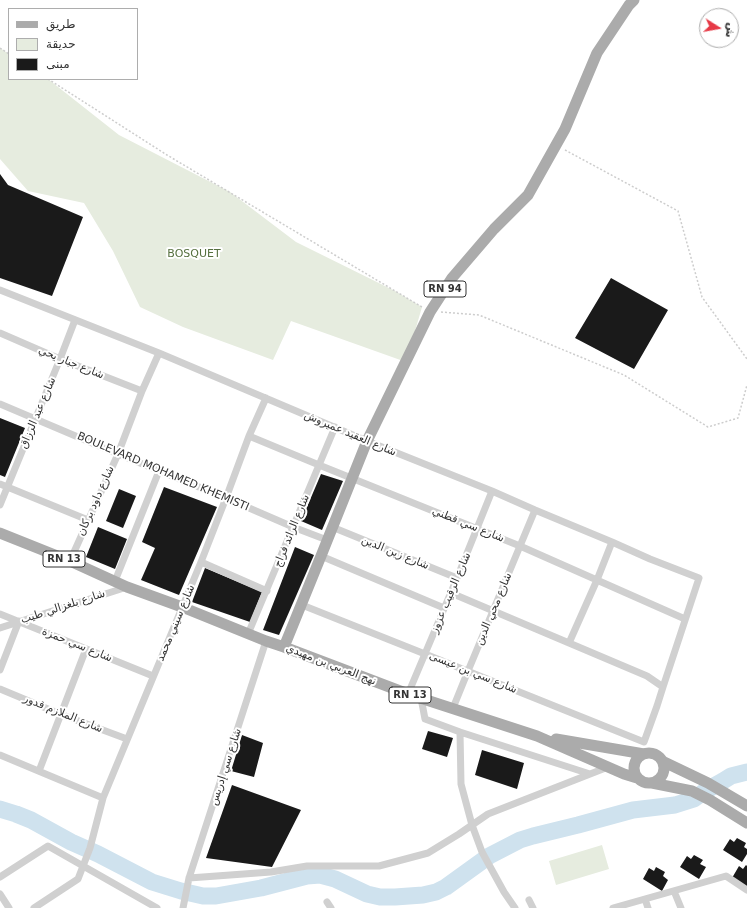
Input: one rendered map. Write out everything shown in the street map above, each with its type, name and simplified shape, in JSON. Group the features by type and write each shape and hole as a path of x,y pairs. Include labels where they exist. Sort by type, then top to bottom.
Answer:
{"main road":[{"name":"RN 94","path":"284,647 367,441 430,312 452,278 494,229 528,195 565,129 596,53 634,0"},
{"name":"RN 13","path":"1,536 70,561 127,586"},
{"name":"نهج العربي بن مهيدي","path":"127,586 266,641 408,694 537,736"},
{"name":"RN 13","path":"537,736 644,754"},
{"name":"RN 13","path":"537,736 624,774 637,778"},
{"path":"747,806 708,783 662,761 654,754 644,754 635,762 634,773 641,782 692,791 747,823"},
{"path":"652,783 661,777 664,766 662,761"}],"street":[{"name":"شارع العقيد عميروش","path":"0,290 159,353 335,428 492,491 650,559 699,578 686,619"},
{"name":"شارع عبد الرزاق","path":"0,505 3,486 35,418 75,320"},
{"name":"شارع جبار يحي","path":"0,333 142,392"},
{"name":"شارع داود بركان","path":"70,561 118,454 159,353"},
{"name":"شارع سيني محمد","path":"34,908 78,879 90,848 103,798 201,562 249,436 266,398"},
{"name":"BOULEVARD MOHAMED KHEMISTI","path":"0,404 293,527 328,540"},
{"name":"شارع الرائد فراج","path":"248,634 335,428"},
{"name":"شارع سي قطني","path":"249,436 520,546 686,619"},
{"path":"116,581 159,471"},
{"path":"3,486 88,520"},
{"name":"شارع الرقيب عزوز","path":"408,694 492,491"},
{"name":"شارع محي الدين","path":"453,708 535,510"},
{"name":"شارع زين الدين","path":"332,527 457,578"},
{"path":"569,643 612,542"},
{"path":"321,556 444,608"},
{"path":"201,562 267,591"},
{"name":"شارع بلغزالي طيب","path":"0,628 127,586"},
{"path":"451,593 647,676 663,687 686,619"},
{"name":"شارع سي بن عيسى","path":"302,605 644,742 663,687"},
{"name":"شارع سي حمزة","path":"0,614 153,676"},
{"path":"0,670 19,621"},
{"name":"شارع سي إدريس","path":"183,908 189,878 266,641"},
{"path":"39,771 86,649"},
{"name":"شارع الملازم قدور","path":"0,688 60,714 127,739"},
{"path":"421,698 425,719 460,732 590,774"},
{"path":"460,732 461,784 472,825 482,852 504,892 515,908"},
{"path":"0,755 103,798"},
{"path":"189,878 270,872 307,866 379,866 428,852 488,814 608,767"},
{"path":"0,877 48,846 82,867 157,908"},
{"path":"613,908 726,876 747,890"},
{"path":"674,891 681,908"},
{"path":"0,894 9,908"},
{"path":"644,899 648,908"},
{"path":"528,900 533,908"}],"path":[{"path":"50,80 167,155 430,312 479,315 624,375 708,427 738,418 747,385"},
{"path":"556,145 678,211 702,297 747,359"}],"green space":[{"name":"BOSQUET","path":"0,48 8,53 8,80 49,80 119,135 230,192 296,242 395,291 422,307 406,362 291,321 273,360 183,327 140,307 113,251 84,203 28,191 0,159"},
{"path":"602,845 609,869 556,885 549,861"}],"building":[{"path":"0,174 8,185 83,217 52,296 0,278"},
{"path":"611,278 668,310 634,369 575,338"},
{"path":"0,418 25,428 5,477 0,475"},
{"path":"321,474 343,481 322,530 301,521"},
{"path":"164,487 217,507 179,595 141,580 155,548 142,542"},
{"path":"119,489 136,496 123,528 106,521"},
{"path":"98,527 127,539 115,569 86,557"},
{"path":"295,547 314,555 279,635 263,630"},
{"path":"205,568 262,592 250,622 192,602"},
{"path":"428,731 453,738 447,757 422,749"},
{"path":"242,735 263,743 254,777 231,771"},
{"path":"482,750 524,763 517,789 475,775"},
{"path":"232,785 301,810 272,867 206,858"},
{"path":"737,838 746,843 744,847 747,849 747,854 742,862 723,850 730,839 734,842"},
{"path":"694,855 703,860 700,864 706,867 699,879 680,867 687,856 691,859"},
{"path":"746,865 747,887 732,878 739,866 743,869"},
{"path":"656,867 665,872 663,876 668,880 662,891 643,879 649,868 654,871"}],"waterway":[{"path":"0,809 31,820 71,842 152,882 203,896 216,896 261,888 307,876 320,875 335,879 367,894 380,897 395,897 423,895 436,892 446,887 489,856 520,840 633,810 675,805 694,799 731,776 747,772"}]}
